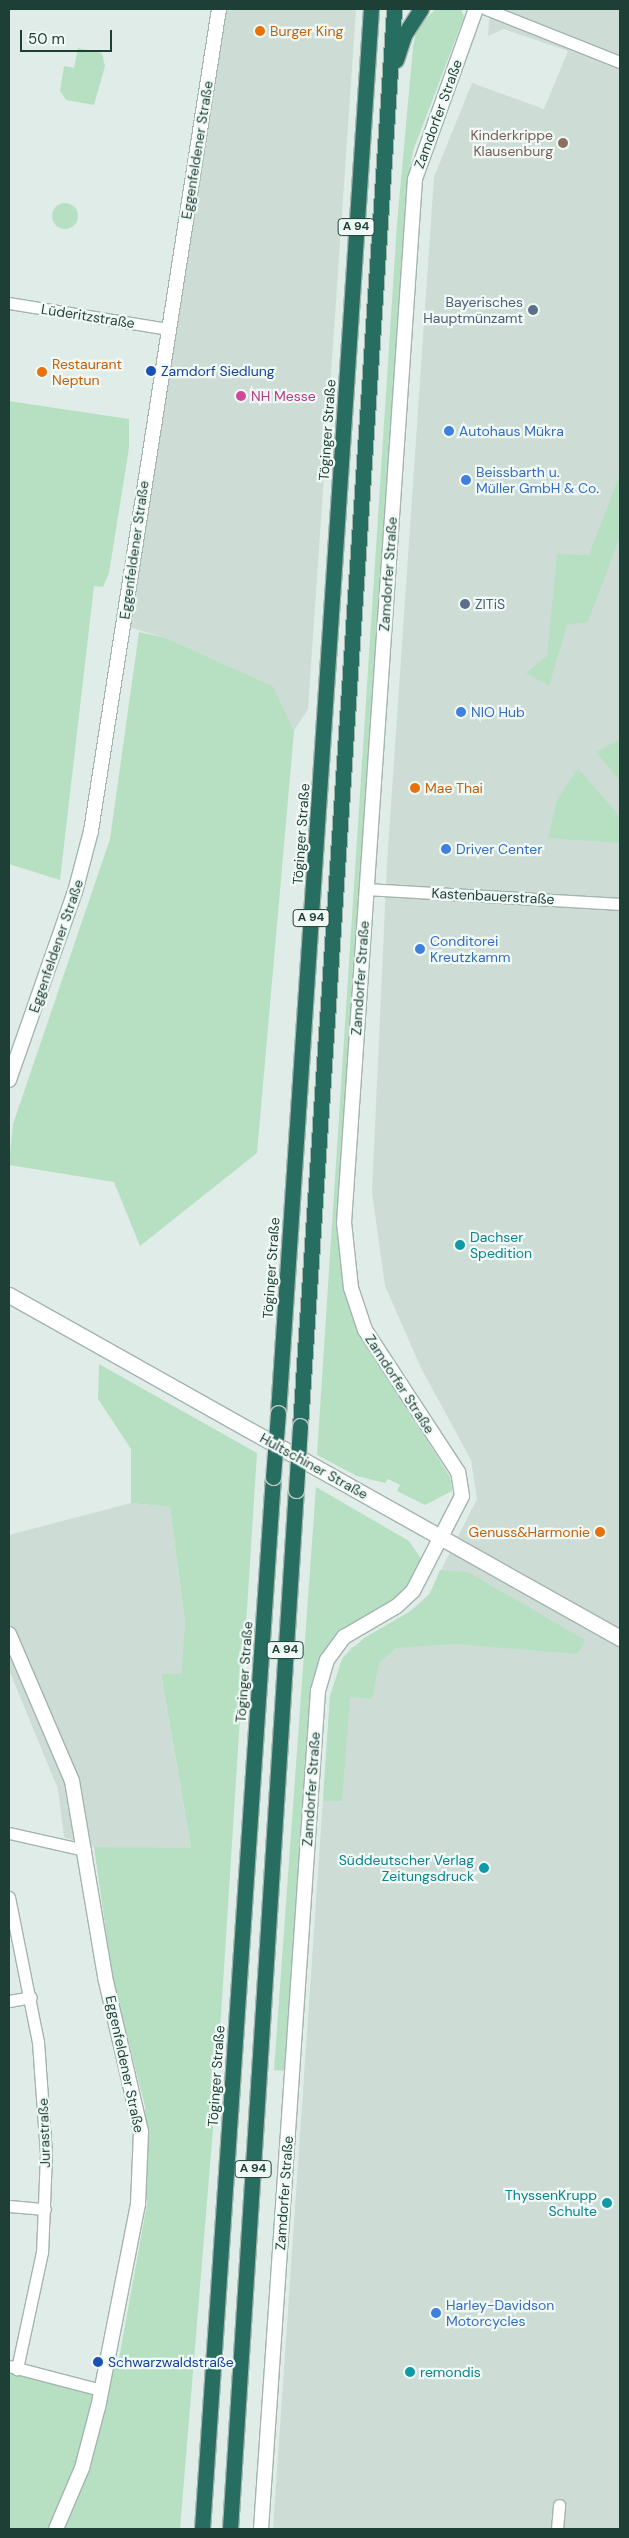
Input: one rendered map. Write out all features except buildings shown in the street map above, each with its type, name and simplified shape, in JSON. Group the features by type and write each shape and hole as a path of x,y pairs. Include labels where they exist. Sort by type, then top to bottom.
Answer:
{"highway":[{"path":"363,9 369,30"},
{"name":"Töginger Straße","path":"202,2529 371,9"},
{"name":"A 94","path":"230,2529 300,1426 394,9"},
{"path":"389,85 404,35 421,9"}],"main road":[{"name":"Hultschiner Straße","path":"9,1295 620,1638"}],"street":[{"name":"Eggenfeldener Straße","path":"9,1080 72,901 91,831 219,9"},
{"name":"Zamdorfer Straße","path":"261,2529 318,1691 328,1660 344,1637 406,1600 442,1537 462,1496 458,1472 378,1355 356,1305 346,1258 344,1224 415,179 476,9"},
{"path":"486,9 620,62"},
{"name":"Lüderitzstraße","path":"9,303 168,329"},
{"name":"Kastenbauerstraße","path":"366,889 620,904"},
{"name":"Eggenfeldener Straße","path":"9,1634 72,1781 105,1977 141,2132 138,2204 101,2390 82,2468 56,2529"},
{"path":"9,1833 85,1850"},
{"name":"Jurastraße","path":"9,1897 30,1997 43,2092 45,2209 38,2281 13,2367"},
{"path":"9,2000 30,1997"},
{"path":"9,2206 45,2209"},
{"path":"13,2367 101,2390"},
{"path":"557,2529 560,2505"}],"shaded area":[{"path":"212,9 356,9 308,709 294,731 273,686 166,638 118,624"},
{"path":"490,9 620,9 620,2529 273,2529 330,1696 342,1659 351,1648 400,1620 429,1594 477,1499 471,1460 421,1368 385,1286 372,1192 387,863 434,177 472,83 544,109 568,51 504,29 488,36"},
{"path":"131,1503 170,1507 185,1622 181,1675 161,1675 191,1849 94,1847 64,1837 58,1789 9,1670 9,1535"}],"green space":[{"path":"436,9 461,9 464,17 413,151 406,193 337,1228 343,1285 358,1331 450,1477 452,1491 425,1505 397,1491 400,1485 388,1479 385,1483 357,1476 317,1455 397,224 413,47 417,27"},
{"path":"78,48 102,53 105,66 94,105 66,100 60,91 64,66 74,68"},
{"path":"65,203 74,207 78,216 74,225 65,229 56,225 52,216 56,207"},
{"path":"9,401 129,419 129,448 109,573 103,587 94,586 60,880 9,864"},
{"path":"620,474 620,536 588,622 567,625 549,686 526,673 547,656 557,554 589,555"},
{"path":"139,632 166,638 273,686 294,731 257,1153 140,1246 114,1182 9,1165 13,1124 110,839"},
{"path":"620,739 620,781 596,752"},
{"path":"578,768 620,817 620,843 548,838 557,800"},
{"path":"99,1364 257,1453 216,2093 180,2529 9,2529 9,2372 83,2392 118,2364 147,2204 145,2106 113,1981 94,1847 191,1848 161,1674 181,1674 185,1622 170,1507 131,1503 131,1449 98,1399"},
{"path":"316,1487 409,1541 422,1560 404,1593 341,1630 315,1670 285,2071 274,2070"},
{"path":"440,1570 468,1572 585,1640 577,1654 455,1644 396,1648 379,1663 372,1699 350,1697 342,1801 323,1801 330,1696 342,1659 364,1638 414,1609 430,1594"}],"place":[{"name":"Burger King","path":"260,31"},
{"name":"Kinderkrippe Klausenburg","path":"563,143"},
{"name":"Bayerisches Hauptmünzamt","path":"533,310"},
{"name":"Zamdorf Siedlung","path":"151,371"},
{"name":"Restaurant Neptun","path":"42,372"},
{"name":"NH Messe","path":"241,396"},
{"name":"Autohaus Mükra","path":"449,431"},
{"name":"Beissbarth u. Müller GmbH & Co.","path":"466,480"},
{"name":"ZITiS","path":"465,604"},
{"name":"NIO Hub","path":"461,712"},
{"name":"Mae Thai","path":"415,788"},
{"name":"Driver Center","path":"446,849"},
{"name":"Conditorei Kreutzkamm","path":"420,949"},
{"name":"Dachser Spedition","path":"460,1245"},
{"name":"Genuss&Harmonie","path":"600,1532"},
{"name":"Süddeutscher Verlag Zeitungsdruck","path":"484,1868"},
{"name":"ThyssenKrupp Schulte","path":"607,2203"},
{"name":"Harley-Davidson Motorcycles","path":"436,2313"},
{"name":"Schwarzwaldstraße","path":"98,2362"},
{"name":"remondis","path":"410,2372"}]}
